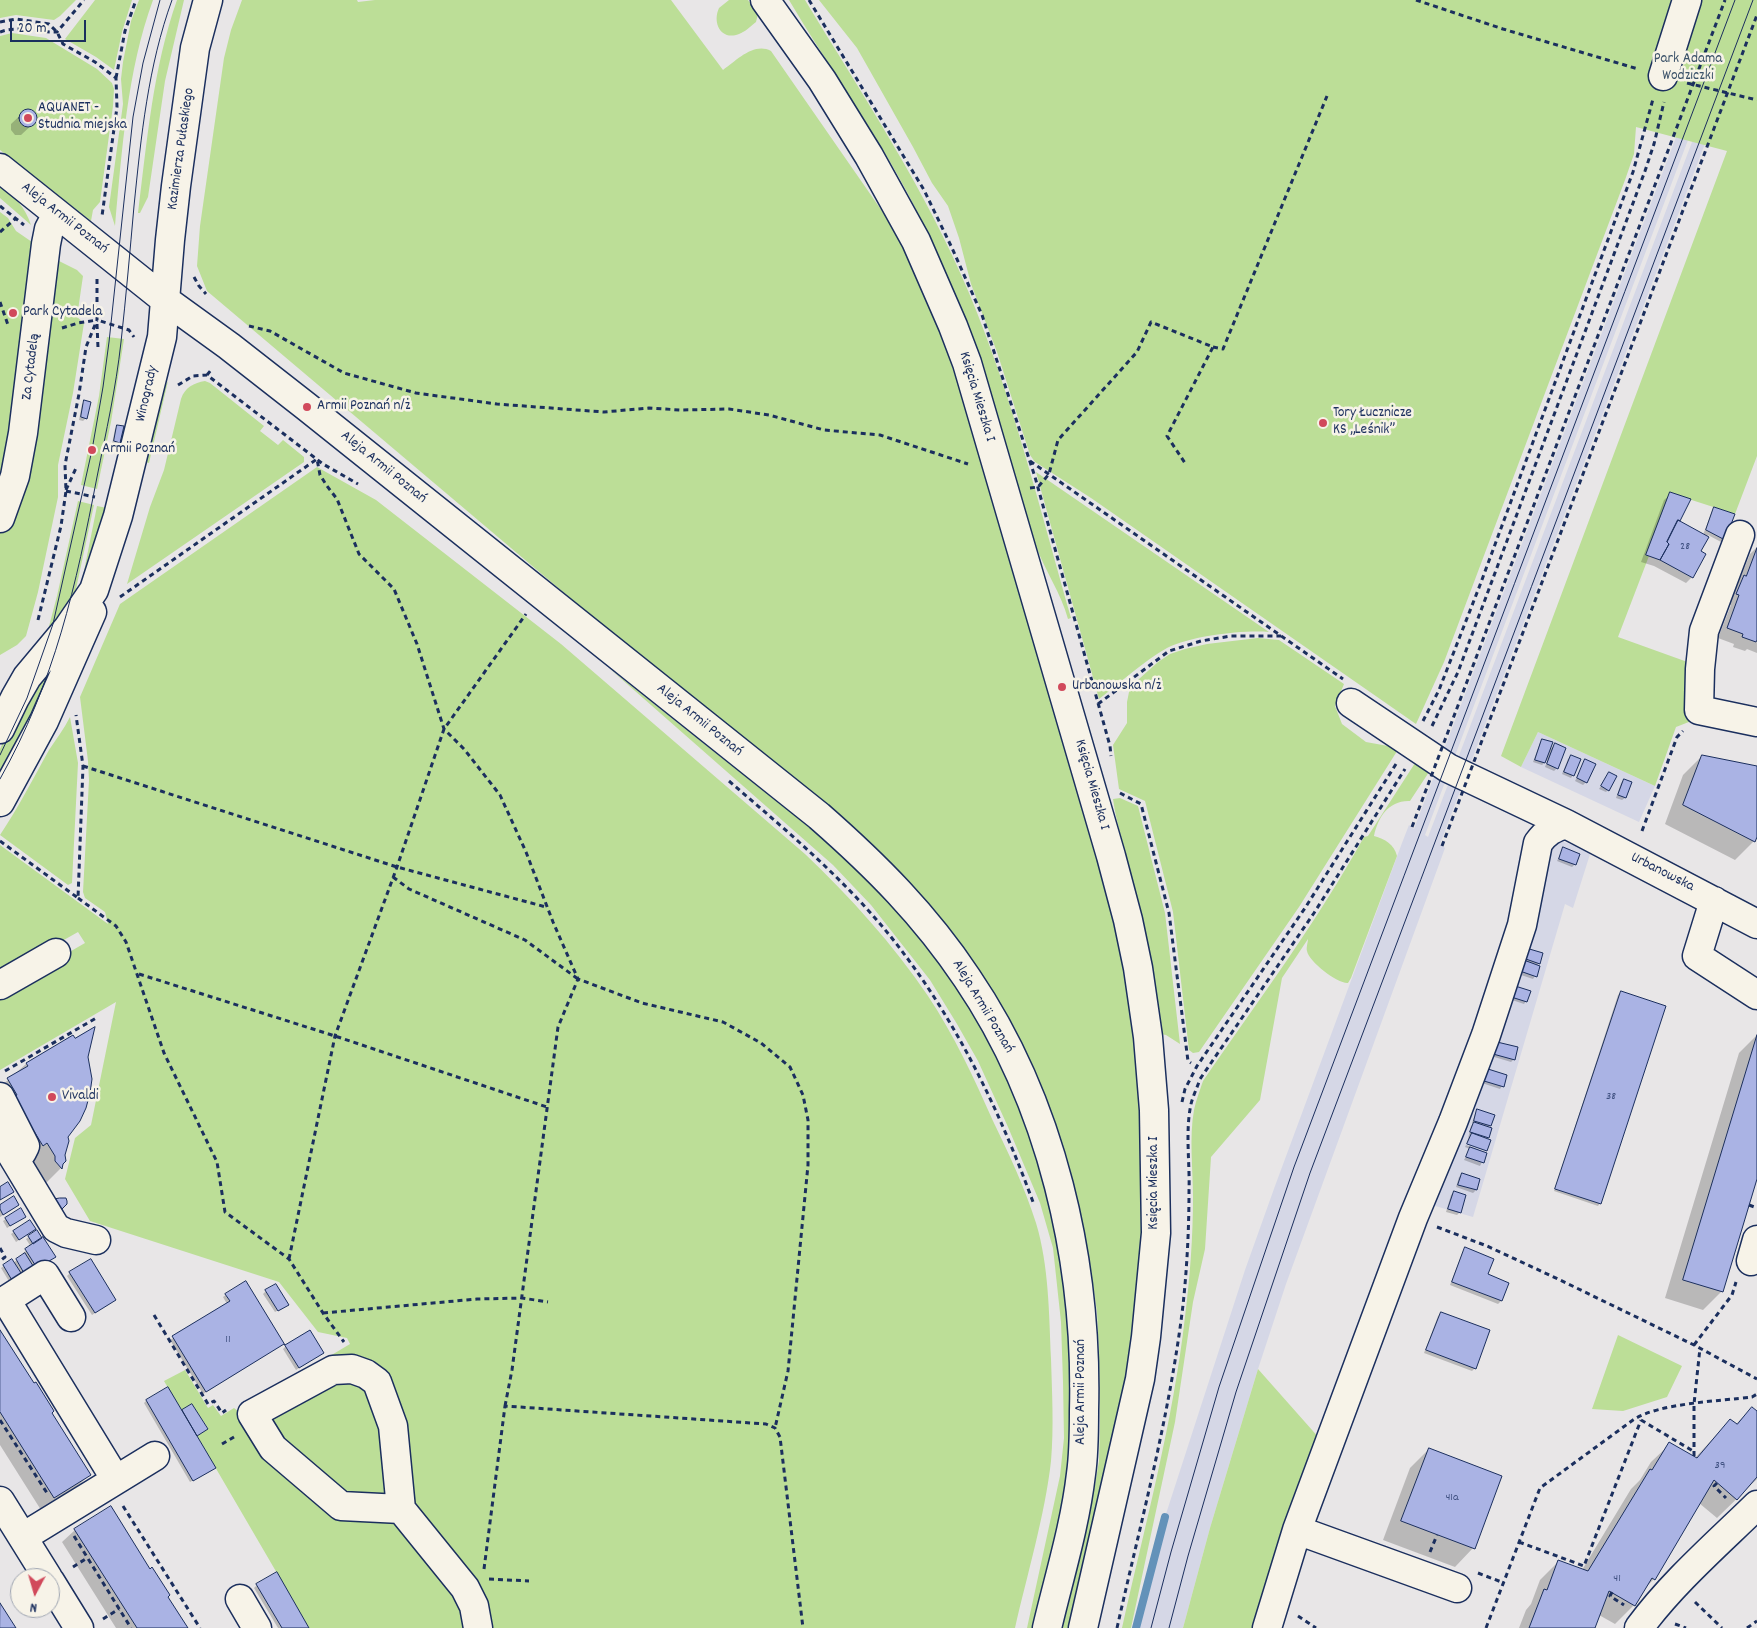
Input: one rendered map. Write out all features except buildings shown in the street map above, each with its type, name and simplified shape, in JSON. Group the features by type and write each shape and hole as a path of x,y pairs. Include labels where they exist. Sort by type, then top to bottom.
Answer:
{"street":[{"name":"Kazimierza Pułaskiego","path":"164,299 195,48 208,0"},
{"name":"Księcia Mieszka I","path":"765,0 846,116 885,183 916,241 962,348 1097,807 1128,920 1138,968 1148,1037 1154,1110 1156,1233 1144,1346 1130,1422 1083,1628"},
{"path":"1666,77 1687,0"},
{"name":"Aleja Armii Poznań","path":"0,168 164,299 229,346 307,407 819,816 864,855 894,886 943,944 989,1013 1011,1055 1042,1130 1056,1175 1073,1254 1081,1309 1085,1387 1081,1474 1074,1513 1047,1628"},
{"name":"Za Cytadelą","path":"0,518 15,476 23,433 46,244 49,229 57,214"},
{"name":"Winogrady","path":"0,729 27,677 86,604 94,590 118,516 162,337 164,299"},
{"path":"1740,536 1704,631 1700,669 1699,710 1757,722"},
{"name":"Winogrady","path":"0,802 37,736 60,687 94,607 100,574"},
{"name":"Urbanowska","path":"1349,692 1414,746 1448,768 1566,824 1757,924"},
{"path":"1267,1628 1296,1530 1412,1218 1453,1122 1486,1035 1522,925 1538,843 1554,827 1566,824"},
{"path":"1714,900 1697,956 1757,995"},
{"path":"0,985 56,953"},
{"path":"0,1097 25,1146 17,1162"},
{"path":"0,1134 56,1228 66,1233 96,1240"},
{"path":"70,1317 45,1275 3,1302 112,1482"},
{"path":"401,1509 341,1506 273,1448 252,1414 333,1370 352,1369 366,1374 377,1382 393,1426 401,1509 474,1583 474,1606 478,1628"},
{"path":"23,1537 155,1456"},
{"path":"0,1500 42,1568"},
{"path":"1638,1628 1744,1504"},
{"path":"1296,1530 1457,1588"},
{"path":"60,1591 90,1624"},
{"path":"240,1598 257,1628"}],"path":[{"path":"0,32 13,29 43,33 57,32 84,0"},
{"path":"98,348 96,320 98,246 117,107 116,78 125,31 136,0"},
{"path":"1416,0 1666,77 1757,100"},
{"path":"1412,827 1725,0"},
{"path":"1442,846 1757,15"},
{"path":"0,22 16,19 49,24 57,32 63,44 95,62 116,78"},
{"path":"1180,1108 1185,1089 1194,1072 1414,746 1436,720 1458,672 1654,144 1666,93 1666,77"},
{"path":"1117,1628 1167,1409 1177,1353 1188,1244 1190,1191 1188,1127 1194,1093 1204,1070 1314,913 1414,746 1439,690 1484,575 1633,172 1666,77"},
{"path":"245,326 270,331 344,373 416,393 497,404 604,412 649,408 680,410 729,409 769,415 824,430 880,435 927,449 1029,488 1038,487 1049,474 1058,440 1137,352 1151,322 1213,347 1223,349 1327,96"},
{"path":"0,232 16,218"},
{"path":"193,273 199,286 209,298"},
{"path":"96,320 129,330 135,339"},
{"path":"36,628 56,550 66,491 65,465 86,347 96,320"},
{"path":"1185,463 1167,436 1213,347"},
{"path":"207,375 211,370"},
{"path":"182,381 193,376 207,375 317,459 361,486"},
{"path":"120,598 317,459"},
{"path":"317,459 320,475 337,499 359,554 394,589 417,644 444,729 464,749 500,795 526,852 547,908 578,979 558,1027 522,1298 474,1583 529,1581"},
{"path":"1030,461 1282,636 1349,692"},
{"path":"66,491 76,468"},
{"path":"1035,477 1110,746 1113,764"},
{"path":"66,491 102,498"},
{"path":"289,1259 335,1036 397,868 444,729 528,611"},
{"path":"1098,704 1160,658 1177,648 1201,641 1231,636 1282,636"},
{"path":"75,709 83,766 78,898"},
{"path":"1642,831 1677,737"},
{"path":"83,766 397,868 547,908"},
{"path":"726,779 826,866 894,942 924,982 954,1028 981,1080 1036,1208"},
{"path":"1118,798 1117,792 1141,804 1169,913 1188,1061 1192,1063"},
{"path":"0,841 116,926 126,942 164,1053 218,1162 225,1212 289,1259 346,1345"},
{"path":"393,877 409,889 525,940 578,979 642,1003 723,1022 761,1043 790,1067 803,1095 808,1120 808,1165 788,1372 775,1428"},
{"path":"138,974 335,1036 548,1107"},
{"path":"0,1074 98,1017"},
{"path":"1749,1205 1757,1208"},
{"path":"1412,1218 1487,1246 1700,1348 1757,1379"},
{"path":"0,1248 5,1257 0,1261"},
{"path":"323,1313 476,1299 522,1298 548,1302"},
{"path":"154,1315 208,1404 214,1401 222,1413 228,1409"},
{"path":"1639,1416 1641,1420 1694,1454 1694,1404 1700,1348"},
{"path":"1486,1628 1540,1488 1639,1416 1654,1410 1752,1397 1757,1394"},
{"path":"505,1406 766,1424 775,1428 780,1437 803,1628"},
{"path":"1519,1542 1584,1568 1641,1420"},
{"path":"222,1444 236,1436"},
{"path":"112,1482 200,1628"},
{"path":"1717,1483 1714,1486 1744,1504"},
{"path":"1429,1555 1437,1535"},
{"path":"1688,1596 1722,1628"},
{"path":"90,1624 119,1609"},
{"path":"1747,1628 1757,1621"}],"shaded area":[{"path":"1728,0 1741,0 1425,835 1428,837 1746,0 1757,0 1757,6 1440,844 1445,848 1286,1284 1258,1369 1210,1528 1183,1628 1136,1628 1165,1517 1245,1270 1275,1186 1402,843 1409,825 1414,829"},
{"path":"1538,732 1655,786 1639,822 1521,767"},
{"path":"1552,838 1591,851 1573,908 1565,904 1473,1217 1432,1205"}],"green space":[{"path":"0,0 76,0 54,20 16,15 0,18"},
{"path":"95,0 132,0 122,32 114,70 65,39"},
{"path":"139,0 153,0 144,27 131,83 123,140 115,226 109,207 123,104 121,79 131,21"},
{"path":"177,0 184,0 165,81 148,197 140,213 138,213 156,78"},
{"path":"242,0 357,0 358,2 375,0 671,0 723,70 752,50 765,49 771,51 891,224 911,262 935,318 968,412 1108,894 1130,1009 1137,1067 1143,1184 1137,1301 1124,1386 1069,1628 1061,1628 1099,1461 1097,1312 1089,1257 1077,1200 1061,1144 1025,1052 986,984 893,871 207,291 197,266 200,226 224,58 231,30"},
{"path":"729,0 748,0 758,14 756,22 743,32 733,36 723,33 717,19 719,8"},
{"path":"789,0 805,0 914,180 952,255 985,333 999,373 1037,495 1071,618 1068,619 1036,546 980,360 934,246 889,160"},
{"name":"Park Adama Wodziczki","path":"819,0 1757,0 1757,456 1735,514 1670,493 1646,555 1649,556 1618,637 1693,664 1694,720 1676,727 1655,786 1538,732 1521,767 1501,756 1727,151 1636,127 1634,154 1625,180 1444,662 1416,724 1091,498 1035,462 1030,455 997,352 971,284 959,238 948,206 932,183 857,48"},
{"path":"12,33 46,38 97,69 112,83 114,89 113,106 100,202 93,210 91,221 0,150 0,36"},
{"path":"0,185 19,203 31,225 0,198"},
{"path":"0,212 8,218 16,231 32,242 30,257 53,275 55,259 77,270 83,276 77,317 84,323 73,393 58,465 58,497 38,592 26,636 17,645 0,655"},
{"path":"107,337 124,339 111,422 97,489 81,485 99,396"},
{"path":"168,381 149,463 145,462 162,392"},
{"path":"205,381 264,426 260,431 278,445 283,440 304,457 304,462 127,584 150,507 164,470 181,399 190,386"},
{"path":"317,467 376,500 561,644 805,854 886,940 928,996 955,1041 1011,1159 1032,1210 1044,1256 1049,1308 1052,1397 1051,1461 1040,1524 1015,1628 309,1628 197,1436 208,1428 192,1404 182,1410 191,1427 164,1381 185,1370 208,1408 213,1405 221,1416 234,1408 238,1411 350,1344 347,1338 318,1332 279,1282 90,1221 65,1179 75,1138 91,1125 116,1002 0,1070 0,992 85,943 78,932 0,976 0,845 108,924 105,912 85,898 83,892 89,780 80,697 120,604"},
{"path":"1036,472 1269,632 1217,635 1177,644 1150,659 1099,699"},
{"path":"78,501 94,505 73,603 47,634 57,596"},
{"path":"97,506 107,508 80,591"},
{"path":"1258,638 1279,640 1344,684 1335,706 1342,724 1366,742 1399,748 1299,907 1199,1052 1193,1053 1189,1050 1173,912 1145,801 1119,789 1113,745 1127,723 1127,702 1130,687 1158,662 1170,654 1185,649 1207,644"},
{"path":"55,661 43,695 0,784 0,749 27,690"},
{"path":"610,669 824,839 870,882 913,929 939,962 970,1008 996,1056 1018,1106 1036,1158 1061,1266 1067,1320 1071,1401 1070,1444 1060,1513 1035,1628 1027,1628 1060,1476 1064,1438 1061,1322 1053,1248 1040,1203 1008,1127 978,1061 930,980 871,905 833,865"},
{"path":"70,717 78,763 72,883 68,885 0,835"},
{"path":"1417,760 1429,772 1410,801 1396,803 1386,811 1378,822 1374,836 1382,839 1394,848 1397,856 1351,978 1348,983 1343,982 1318,966 1307,951 1308,939 1282,978 1260,1100 1211,1157 1205,1249 1193,1302 1175,1422 1131,1628 1122,1628 1158,1473 1180,1356 1191,1257 1193,1197 1192,1131 1198,1095 1203,1081 1327,900 1364,837 1368,836"},
{"path":"1120,798 1138,806 1165,913 1180,1044 1161,1034 1131,873 1113,799"},
{"path":"1618,1335 1682,1366 1667,1397 1623,1411 1592,1409"},
{"path":"1258,1369 1320,1439 1282,1529 1255,1628 1183,1628 1210,1528"}],"waterway":[{"path":"1136,1628 1165,1517"}],"tram line":[{"path":"0,755 27,698 53,624 92,450 109,342 133,117 143,63 160,0"},
{"path":"0,779 19,742 49,669 72,595 81,556 119,359 137,180 151,76 172,0"},
{"path":"1151,1628 1219,1387 1294,1167 1735,0"},
{"path":"1169,1628 1236,1392 1310,1173 1753,0"}],"place":[{"name":"AQUANET - Studnia miejska","path":"28,118"},
{"name":"Park Cytadela","path":"13,313"},
{"name":"Armii Poznań n/ż","path":"307,407"},
{"name":"Tory Łucznicze KS „Leśnik”","path":"1323,423"},
{"name":"Armii Poznań","path":"92,450"},
{"name":"Urbanowska n/ż","path":"1062,687"},
{"name":"Vivaldi","path":"52,1097"}]}
